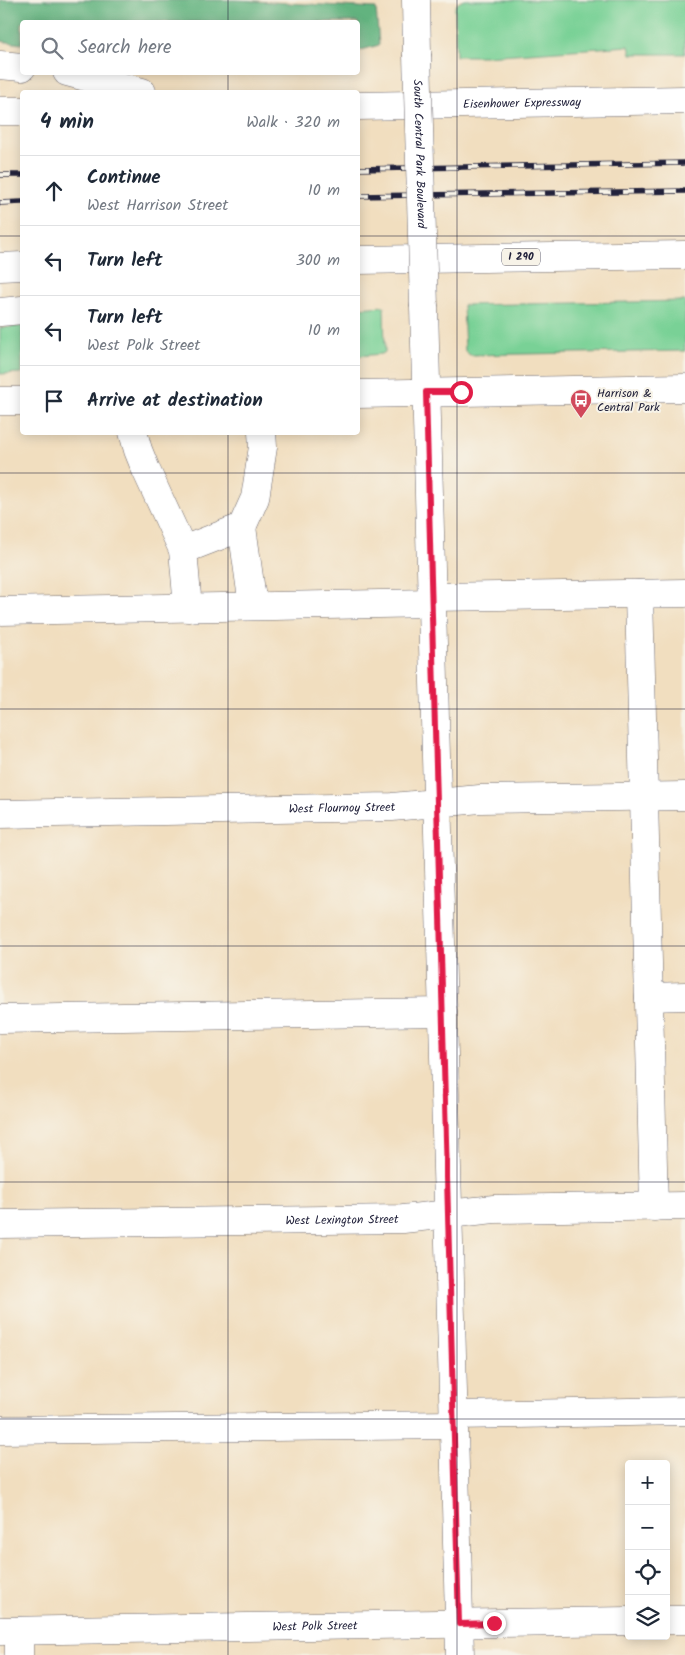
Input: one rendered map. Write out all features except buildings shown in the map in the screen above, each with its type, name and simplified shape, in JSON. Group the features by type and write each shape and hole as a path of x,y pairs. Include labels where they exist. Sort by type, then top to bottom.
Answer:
{"main road":[{"name":"South Central Park Boulevard","path":"416,0 460,1655"},
{"path":"0,65 20,67"},
{"path":"78,75 134,90"},
{"name":"Eisenhower Expressway","path":"360,106 685,100"},
{"path":"0,111 20,111"},
{"name":"I 290","path":"360,260 685,255"},
{"path":"0,267 20,266"},
{"path":"0,312 20,310"},
{"path":"360,394 685,388"},
{"path":"0,401 20,400"},
{"path":"135,435 143,464 183,550 188,608"},
{"path":"254,606 242,526 255,498 263,447 262,435"},
{"path":"183,550 242,526"},
{"path":"0,611 188,608 685,593"},
{"path":"639,594 654,1207"},
{"name":"West Flournoy Street","path":"0,814 382,807 480,799 685,796"},
{"path":"649,997 685,996"},
{"path":"0,1019 443,1012"},
{"name":"West Lexington Street","path":"0,1224 404,1219 494,1209 685,1206"},
{"path":"0,1430 453,1420 685,1411"},
{"path":"670,1620 685,1620"},
{"name":"West Polk Street","path":"13,1639 459,1624 625,1621"}],"green space":[{"path":"0,0 237,0 376,8 379,45 360,50 360,20 20,20 20,44 0,41"},
{"path":"465,0 685,0 685,54 631,54 629,46 486,56 456,56 455,7 459,2"},
{"path":"685,301 685,351 470,355 465,351 463,305"},
{"path":"384,306 385,352 382,354 360,356 360,308"},
{"path":"20,326 20,373 0,374 0,328"}],"railway":[{"path":"360,169 685,163"},
{"path":"0,175 20,175"},
{"path":"360,196 685,191"},
{"path":"0,203 20,202"}],"place":[{"name":"Harrison & Central Park","path":"581,419"}],"route":[{"path":"461,392 426,392 458,1588 459,1624 494,1623"}]}
